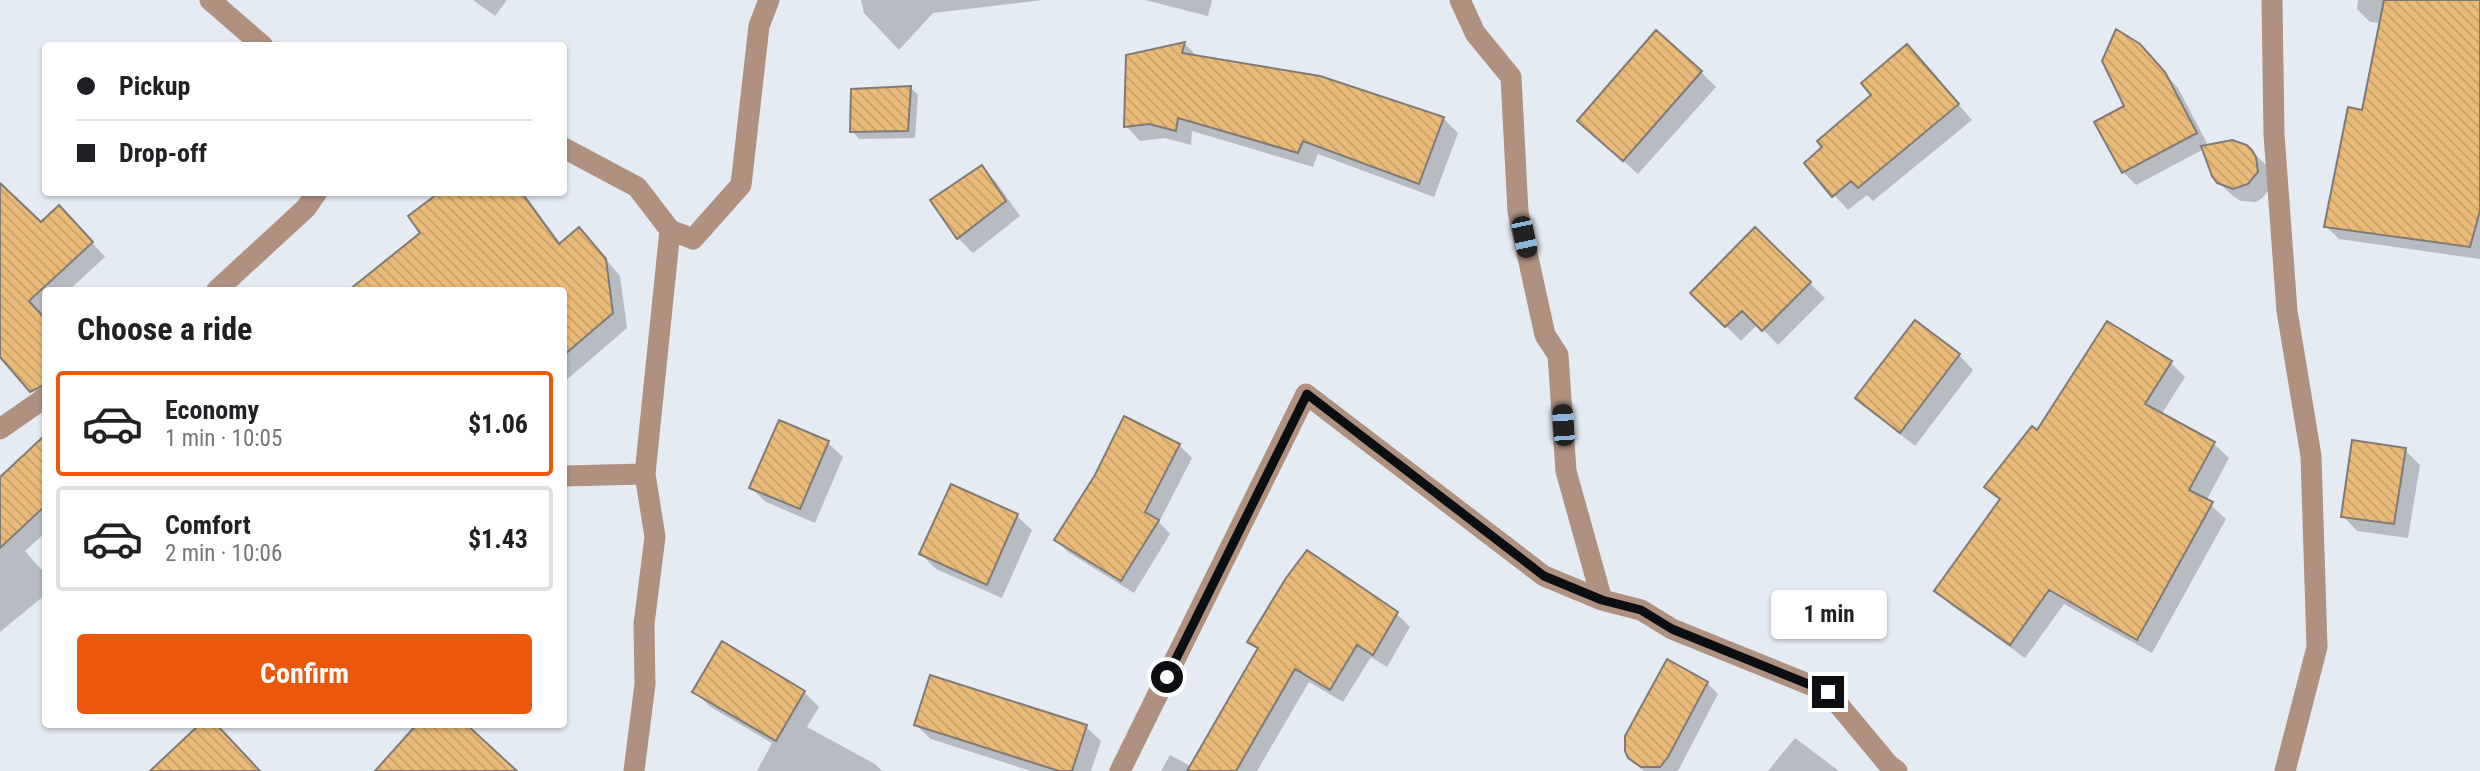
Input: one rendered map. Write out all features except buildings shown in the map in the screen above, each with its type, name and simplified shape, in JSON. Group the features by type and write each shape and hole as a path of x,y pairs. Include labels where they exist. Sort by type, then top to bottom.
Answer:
{"street":[{"path":"210,0 258,42"},
{"path":"567,150 637,187 670,230 693,239 740,185 759,26 769,0"},
{"path":"1460,0 1475,33 1511,76 1518,212 1545,335 1558,355 1566,471 1602,600"},
{"path":"2272,0 2274,134 2287,311 2311,456 2317,647 2284,771"},
{"path":"220,287 306,208 314,196"},
{"path":"634,771 645,684 644,624 655,537 645,474 670,230"},
{"path":"1120,771 1307,394 1544,576 1602,600 1641,610 1672,629 1828,692 1888,764 1897,771"},
{"path":"0,429 42,400"},
{"path":"567,476 645,474"}],"route":[{"path":"1167,677 1307,394 1544,576 1602,600 1641,610 1672,629 1828,692"}]}
